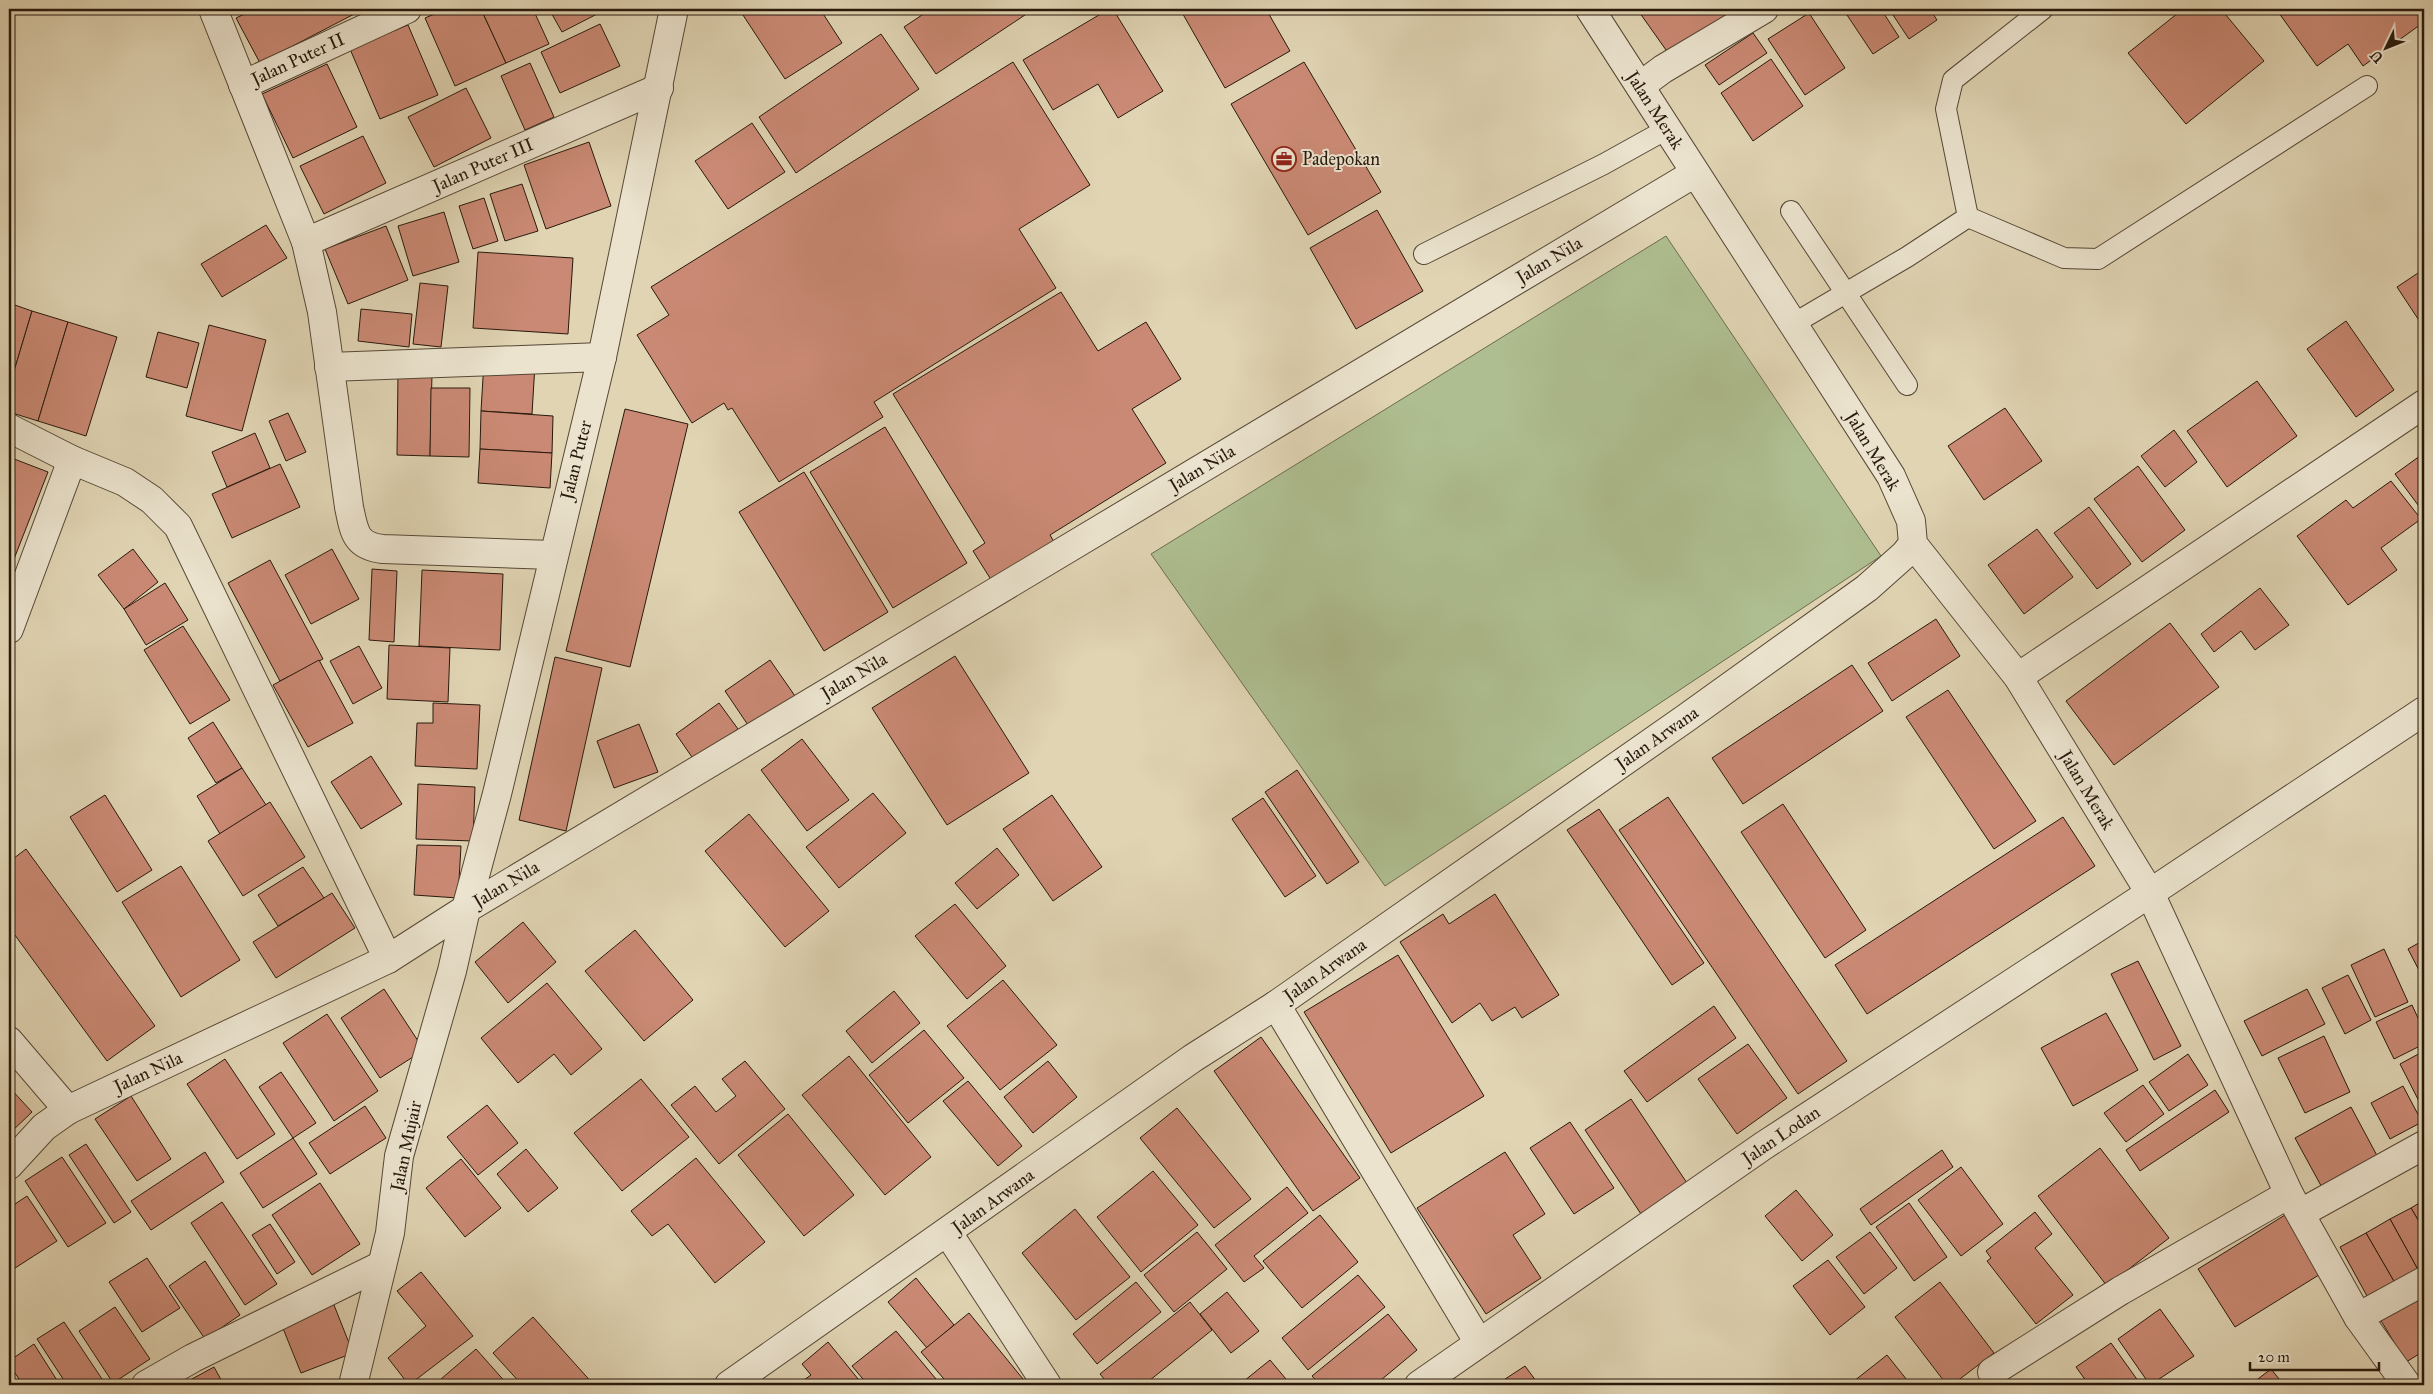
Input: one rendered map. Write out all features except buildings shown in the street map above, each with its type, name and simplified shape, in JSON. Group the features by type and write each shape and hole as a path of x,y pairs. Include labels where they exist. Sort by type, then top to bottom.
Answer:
{"street":[{"path":"214,9 306,242 322,312 349,507 355,533 361,541 372,548 553,555"},
{"name":"Jalan Puter II","path":"243,85 407,9"},
{"name":"Jalan Puter","path":"466,909 497,794 602,357 674,9"},
{"name":"Jalan Merak","path":"1590,9 1891,476 1911,521 1913,544 2018,677 2150,893 2295,1204 2358,1316 2407,1385"},
{"path":"1640,86 1664,69 1764,9"},
{"name":"Jalan Puter III","path":"306,242 659,88"},
{"name":"Jalan Nila","path":"9,1165 44,1127 68,1110 388,959 466,909 1695,173"},
{"path":"329,366 602,357"},
{"path":"2018,677 2424,404"},
{"path":"9,428 72,460 125,482 152,500 178,526 388,959"},
{"path":"9,629 72,460"},
{"name":"Jalan Arwana","path":"729,1385 1186,1064 1276,1004 1686,718 1867,588 1904,555 1913,544"},
{"name":"Jalan Lodan","path":"1419,1385 1763,1146 2150,893 2424,710"},
{"name":"Jalan Mujair","path":"353,1385 390,1233 400,1156 452,971 466,909"},
{"path":"1276,1004 1479,1344"},
{"path":"9,1041 68,1110"},
{"path":"1992,1372 2120,1291 2295,1204 2424,1145"},
{"path":"948,1233 1047,1385"},
{"path":"146,1385 193,1358 382,1265"},
{"path":"2358,1316 2424,1280"}],"lane":[{"path":"1968,217 1946,108 1953,80 2043,9"},
{"path":"1968,217 2064,258 2098,259 2367,86"},
{"path":"1424,254 1604,164 1667,129"},
{"path":"1791,211 1907,385"},
{"path":"1793,324 1968,217"}],"green space":[{"path":"1666,236 1881,556 1385,886 1151,554"}],"place":[{"name":"Padepokan","path":"1284,159"}]}
